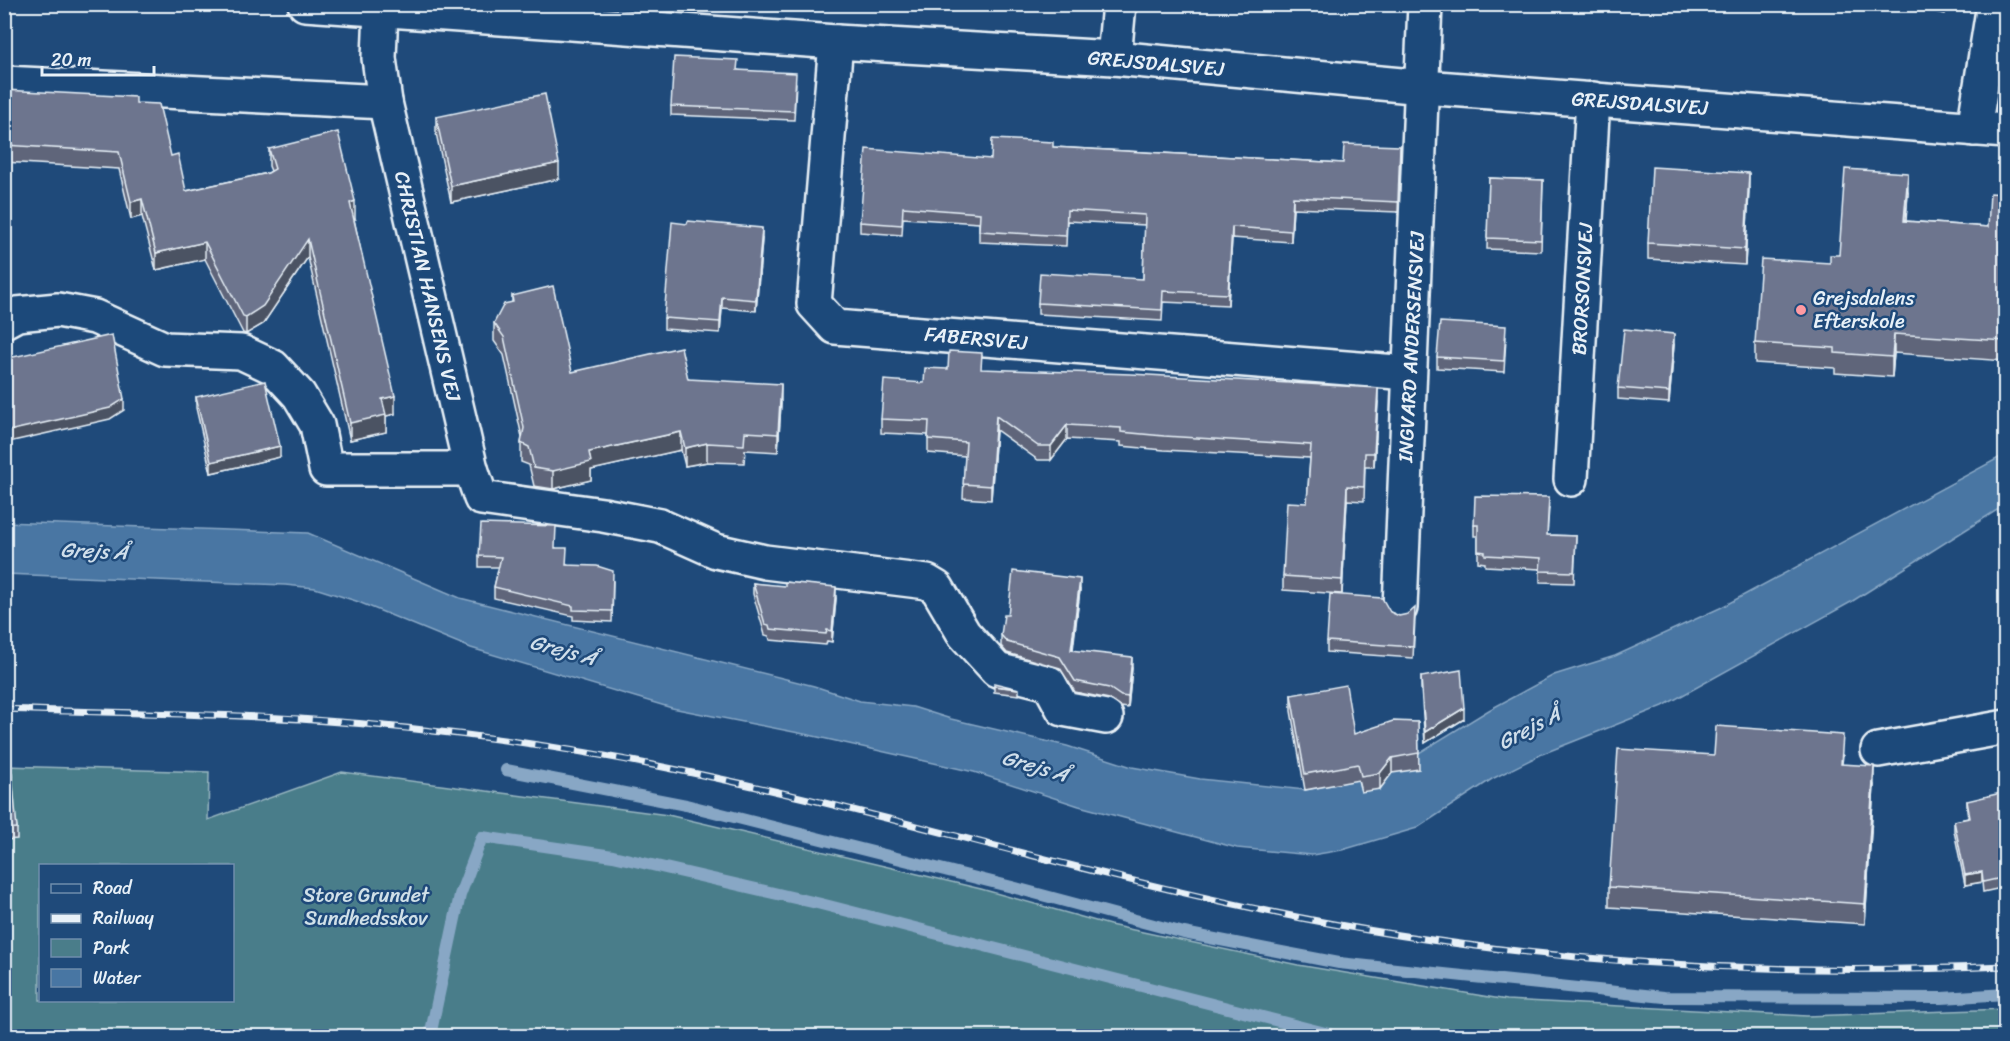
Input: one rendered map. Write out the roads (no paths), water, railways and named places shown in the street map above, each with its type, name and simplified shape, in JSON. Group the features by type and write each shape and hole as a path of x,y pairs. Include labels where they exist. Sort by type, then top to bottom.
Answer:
{"street":[{"name":"GREJSDALSVEJ","path":"305,4 836,42 1114,58 1423,87 1990,130"},
{"path":"1114,58 1119,4"},
{"name":"INGVARD ANDERSENSVEJ","path":"1400,608 1425,4"},
{"path":"1990,130 1994,4"},
{"name":"CHRISTIAN HANSENS VEJ","path":"381,9 379,58 385,102 471,469 482,498 660,526 716,551 765,562 927,582 937,588 964,634 997,670 1049,683 1063,710 1106,717"},
{"name":"FABERSVEJ","path":"836,42 814,304 836,327 1409,373"},
{"path":"4,83 385,102"},
{"name":"BRORSONSVEJ","path":"1571,479 1593,99"},
{"path":"4,321 16,314 58,310 95,317 165,349 241,352 273,367 299,394 317,425 326,469 471,469"},
{"path":"1878,750 2006,727"}],"water":[{"name":"Grejs Å","path":"2006,454 2005,505 1851,602 1663,706 1542,754 1492,779 1417,828 1342,850 1312,855 1237,848 1079,806 974,772 809,735 672,708 471,648 356,601 315,588 5,574 4,522 308,533 460,598 814,686 860,701 913,707 951,719 1067,746 1132,767 1200,779 1305,790 1358,780 1361,792 1383,775 1489,710 1554,675 1615,656 1720,608"}],"waterway":[{"path":"506,770 686,805 1184,933 1339,963 1664,997 1942,998 2006,994"},
{"path":"430,1036 460,895 482,837 613,856 821,904 1337,1036"}],"railway":[{"path":"4,709 300,719 436,731 573,750 814,800 1116,876 1267,911 1450,943 1542,954 1727,967 1913,969 2006,966"}],"place":[{"name":"Grejsdalens Efterskole","path":"1801,310"}],"park label":[{"name":"Store Grundet Sundhedsskov","path":"366,906"}]}
